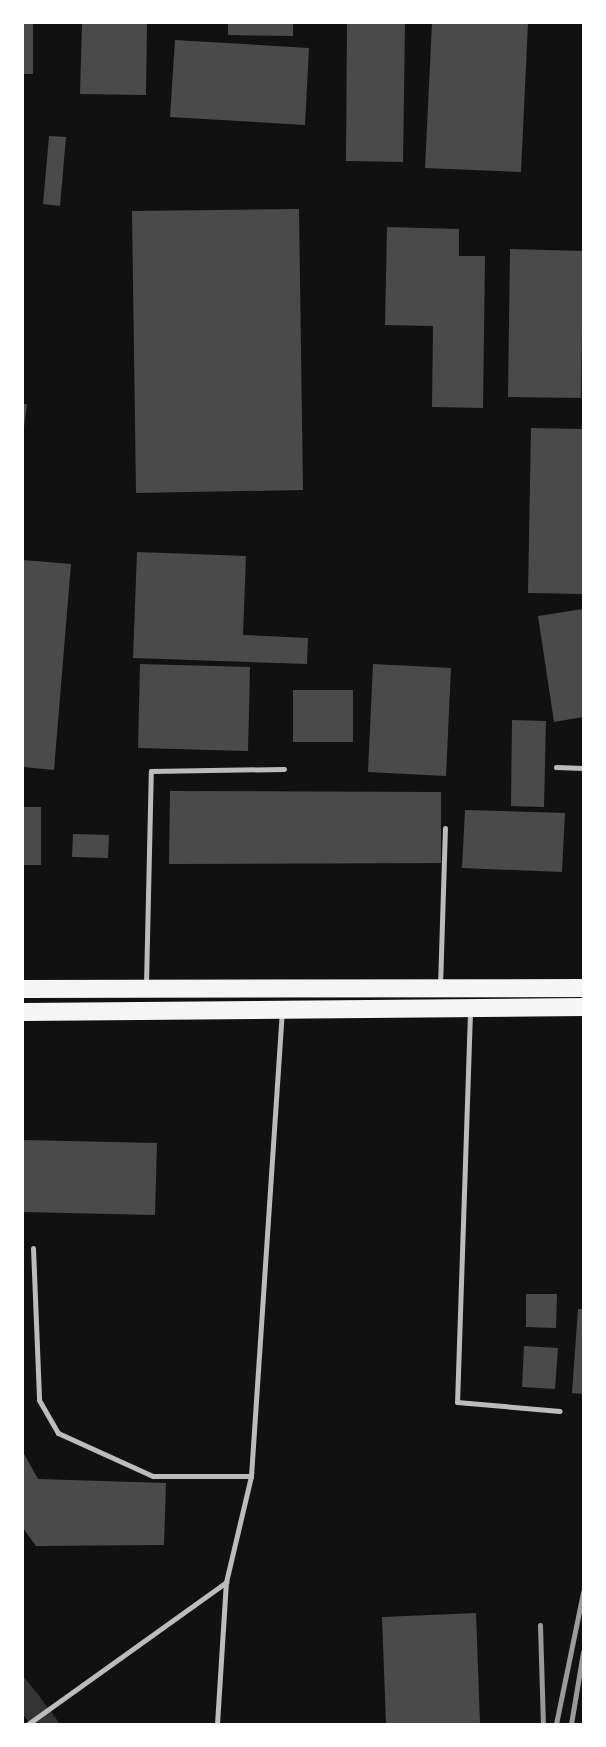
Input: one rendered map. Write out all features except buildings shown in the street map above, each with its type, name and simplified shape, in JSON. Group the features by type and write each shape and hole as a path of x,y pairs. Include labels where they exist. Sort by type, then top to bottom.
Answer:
{"main road":[{"path":"23,989 583,988"},
{"path":"439,1008 440,989"},
{"path":"470,1008 471,989"},
{"path":"146,990 147,1011"},
{"path":"282,1010 283,990"},
{"path":"23,1012 583,1007"}],"lane":[{"path":"556,767 583,768"},
{"path":"146,990 151,771 284,769"},
{"path":"440,989 446,828"},
{"path":"470,1008 457,1402 560,1411"},
{"path":"217,1724 226,1582 251,1476 282,1010"},
{"path":"33,1248 39,1400 58,1433 153,1476 251,1476"},
{"path":"28,1724 75,1693 226,1582"}],"shaded area":[{"path":"23,1676 60,1724 30,1724 23,1714"}],"railway":[{"path":"556,1724 583,1592"},
{"path":"540,1625 543,1724"},
{"path":"571,1724 583,1652"}]}
